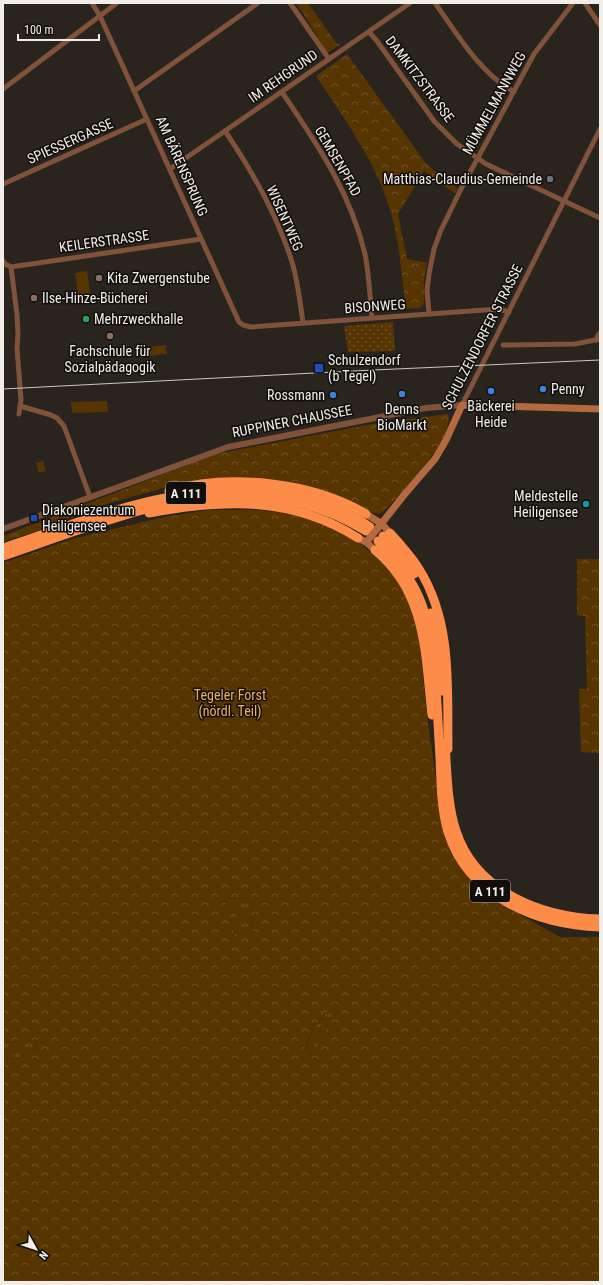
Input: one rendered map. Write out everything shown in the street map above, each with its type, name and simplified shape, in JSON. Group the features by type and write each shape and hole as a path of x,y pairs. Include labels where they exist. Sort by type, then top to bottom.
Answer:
{"highway":[{"path":"55,531 126,503 185,486 212,482 262,484 300,489 333,498 366,514"},
{"name":"A 111","path":"3,548 149,501 180,494 218,490 264,491 307,498 330,505 348,513 396,550 421,586 432,613 437,634 440,663 445,787 443,807 449,833 456,852 471,874 488,890 513,906 544,918 572,925 600,927"},
{"path":"3,556 93,525 188,507 220,504 246,504 280,507 303,512 335,525 374,534"},
{"path":"375,550 390,564 403,582 412,600 424,637 445,787"},
{"name":"A 111","path":"445,787 452,816 462,845 478,869 491,883 512,896 542,910 575,917 600,919"}],"main road":[{"name":"RUPPINER CHAUSSEE","path":"462,404 600,409"},
{"name":"SCHULZENDORFER STRASSE","path":"374,534 404,495 435,459 446,440 462,404"},
{"path":"366,514 374,534 375,550"}],"street":[{"name":"AM BÄRENSPRUNG","path":"92,3 100,16 239,322 243,325"},
{"path":"3,89 117,3"},
{"path":"134,91 258,3"},
{"path":"290,3 328,59"},
{"name":"IM REHGRUND","path":"170,169 410,3"},
{"path":"435,3 481,66 498,81 514,92"},
{"name":"MÜMMELMANNWEG","path":"429,314 427,290 430,262 441,230 477,159 534,54 573,3"},
{"path":"586,3 600,25"},
{"name":"DAMKITZSTRASSE","path":"369,32 435,121 457,144 477,159 600,218"},
{"name":"GEMSENPFAD","path":"282,92 340,183 347,200 360,235 365,256 369,280 372,318"},
{"name":"SPIESSERGASSE","path":"3,184 147,119"},
{"name":"SCHULZENDORFER STRASSE","path":"462,404 600,129"},
{"name":"WISENTWEG","path":"225,131 263,193 280,229 292,263 298,287 303,323"},
{"name":"KEILERSTRASSE","path":"11,267 201,239"},
{"path":"3,261 11,267 18,315 17,348 20,406 19,414"},
{"name":"BISONWEG","path":"243,325 251,326 303,323 498,309 509,312"},
{"path":"503,345 575,344 599,340 597,336 600,333"},
{"name":"RUPPINER CHAUSSEE","path":"3,529 228,447 426,408 462,404"},
{"path":"20,406 51,415 57,418 64,426 90,497"}],"green space":[{"path":"296,3 308,3 336,43 341,44 327,53"},
{"path":"347,54 425,162 440,176 458,188 455,193 424,171 398,214 407,259 427,263 424,279 424,304 420,308 406,309 395,228 386,197 378,178 360,143 316,76"},
{"path":"87,271 91,299 79,301 75,273"},
{"path":"393,322 395,351 348,352 344,326"},
{"path":"166,345 167,354 148,356 147,347"},
{"path":"107,401 108,412 72,413 71,402"},
{"path":"448,414 448,424 435,451 413,480 383,512 379,514 202,480 167,487 96,507 40,530 3,542 3,536 216,454 377,423"},
{"path":"43,461 46,471 39,473 36,463"},
{"name":"Tegeler Forst (nördl. Teil)","path":"210,510 258,510 286,513 311,519 336,529 362,545 381,561 393,575 409,601 418,626 426,708 439,801 445,837 451,853 463,871 483,894 560,937 600,937 600,1282 3,1282 3,1065 22,1062 25,1057 43,1040 3,1042 3,563 72,539 168,516","holes":["224,897 249,899 254,936 235,936","338,1003 315,1054 301,1055 315,1026 324,1015"]},
{"path":"577,559 600,559 600,753 581,752 579,689 587,689 585,616 577,615"},
{"path":"224,897 249,899 254,936 235,936"},
{"path":"338,1003 315,1054 301,1055 315,1027 326,1012"},
{"path":"43,1040 25,1057 22,1062 3,1065 3,1042"}],"tram line":[{"path":"3,389 600,360"}],"place":[{"name":"Matthias-Claudius-Gemeinde","path":"550,179"},
{"name":"Kita Zwergenstube","path":"99,278"},
{"name":"Ilse-Hinze-Bücherei","path":"34,298"},
{"name":"Mehrzweckhalle","path":"86,319"},
{"name":"Fachschule für Sozialpädagogik","path":"110,336"},
{"name":"Schulzendorf (b Tegel)","path":"319,368"},
{"name":"Penny","path":"543,389"},
{"name":"Bäckerei Heide","path":"491,391"},
{"name":"Denns BioMarkt","path":"402,394"},
{"name":"Rossmann","path":"333,395"},
{"name":"Meldestelle Heiligensee","path":"586,504"},
{"name":"Diakoniezentrum Heiligensee","path":"34,518"}]}
